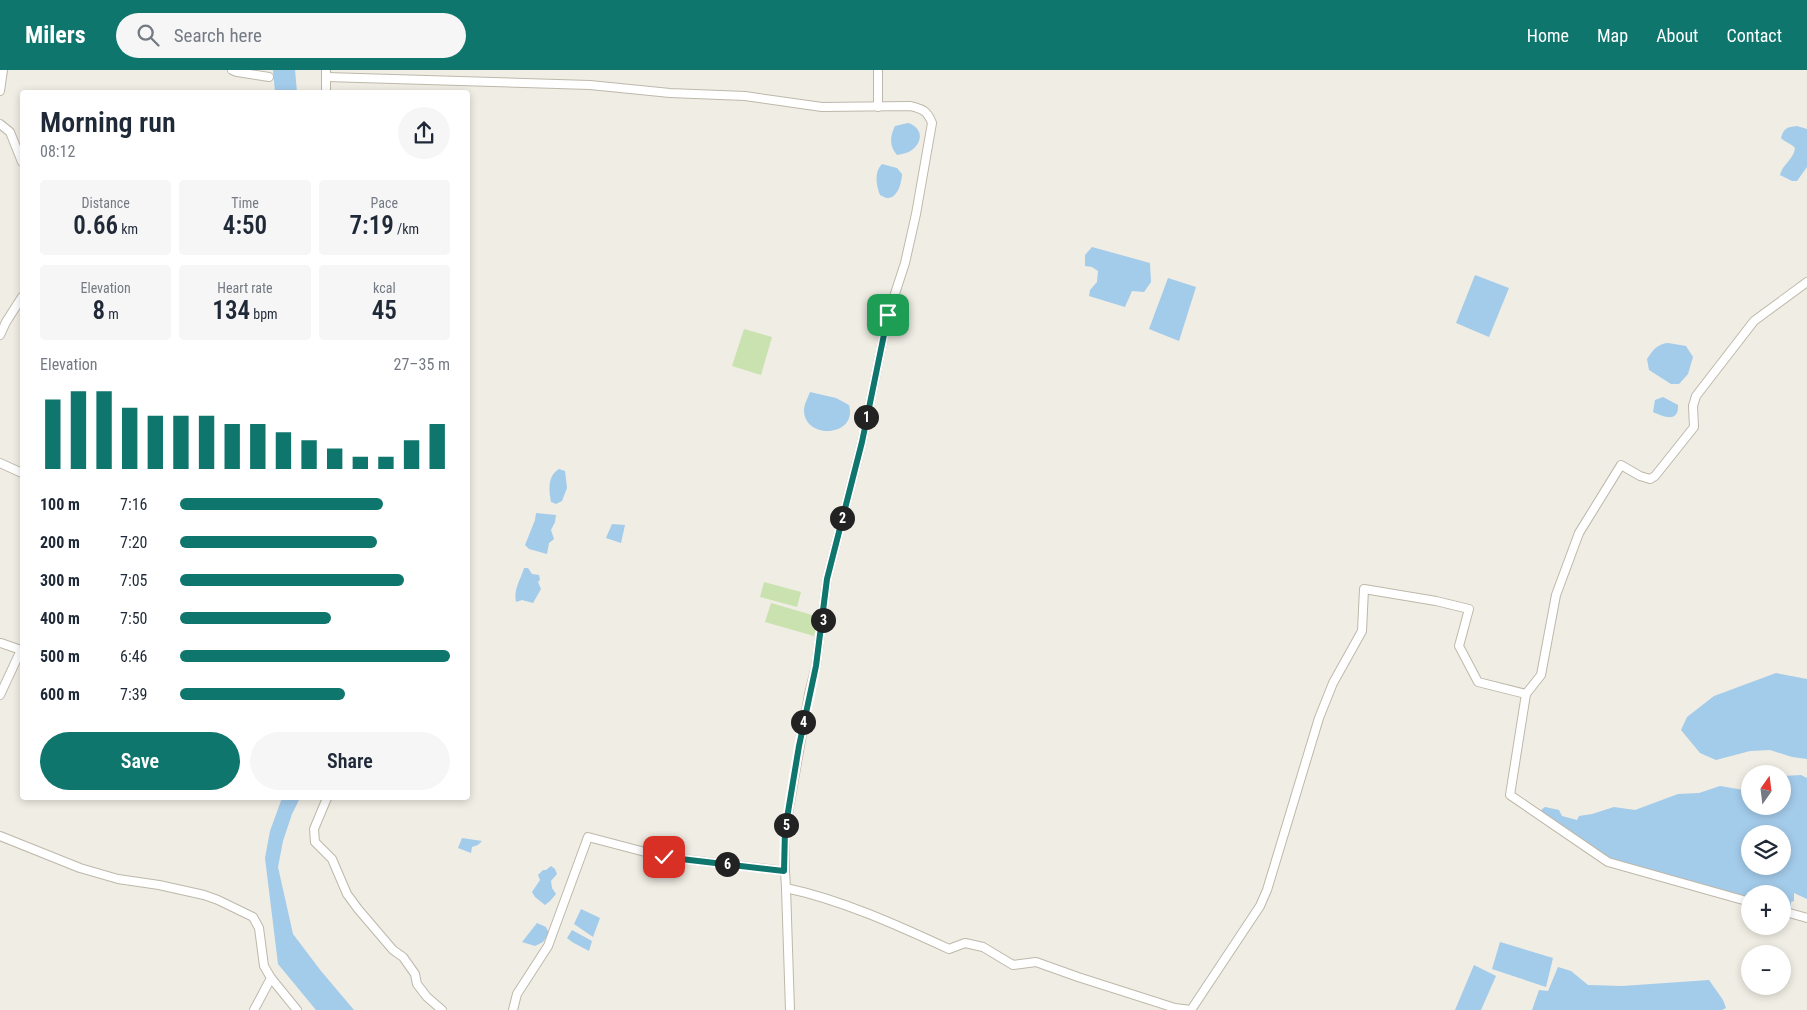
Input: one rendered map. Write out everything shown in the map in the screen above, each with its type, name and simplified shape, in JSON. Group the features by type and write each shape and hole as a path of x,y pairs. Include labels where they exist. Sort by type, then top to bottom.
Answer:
{"street":[{"path":"0,91 3,70"},
{"path":"232,70 269,77"},
{"path":"878,70 878,107"},
{"path":"326,90 326,74 590,86 670,93 745,96 822,107 910,106 921,109 929,115 932,123 916,214 905,263 888,315 862,442 827,579 817,658 805,711 785,830 784,871 790,1010"},
{"path":"0,124 10,132 20,157"},
{"path":"1741,899 1608,862 1510,795 1526,694 1541,675 1556,596 1562,574 1579,533 1608,483 1621,465 1640,476 1650,479 1655,476 1694,427 1693,406 1696,396 1754,321 1807,282"},
{"path":"0,335 20,300"},
{"path":"0,463 20,471"},
{"path":"786,888 814,894 922,936 949,949 965,943 983,947 1013,965 1036,962 1175,1008 1191,1010 1260,906 1267,890 1319,718 1333,682 1362,631 1364,588 1469,609 1459,646 1478,682 1526,694"},
{"path":"1,643 20,650"},
{"path":"0,695 20,652"},
{"path":"327,800 314,829 315,842 332,859 347,894 358,909 393,950 403,957 415,974 417,984 427,997 442,1010"},
{"path":"0,836 80,868 118,879 159,885 204,895 253,918 259,928 264,966 271,978 297,1010"},
{"path":"513,1010 517,994 548,946 588,837 664,857 784,871"},
{"path":"1791,914 1807,918"},
{"path":"254,1010 271,978"}],"green space":[{"path":"744,329 772,337 761,375 732,366"},
{"path":"764,582 801,592 797,607 760,597"},
{"path":"771,603 819,617 814,636 765,622"}],"water":[{"path":"273,70 295,70 297,90 275,90"},
{"path":"908,123 919,131 920,139 910,151 897,155 892,145 891,137 893,130 895,126"},
{"path":"1797,126 1807,129 1807,167 1797,181 1792,181 1780,175 1793,155 1795,148 1781,138 1786,129"},
{"path":"882,164 897,168 902,174 899,189 894,195 887,198 880,195 877,183 879,167"},
{"path":"1092,247 1150,263 1151,282 1144,292 1132,291 1125,307 1089,296 1090,290 1097,282 1098,271 1092,267 1085,266 1085,255"},
{"path":"1475,275 1509,288 1489,337 1456,323"},
{"path":"1168,278 1196,287 1179,341 1149,329"},
{"path":"1668,343 1686,346 1693,357 1688,374 1679,384 1671,384 1649,370 1647,359 1653,350 1658,346"},
{"path":"810,392 836,398 849,405 850,416 846,424 839,429 830,431 813,427 807,420 804,411"},
{"path":"1663,397 1678,405 1678,411 1673,416 1666,417 1653,412 1655,400"},
{"path":"559,469 565,471 567,488 562,501 556,504 551,502 550,484 552,476"},
{"path":"536,513 556,515 551,530 554,539 549,543 547,554 529,549 525,545"},
{"path":"612,524 625,525 621,543 606,538"},
{"path":"524,568 528,568 532,574 539,575 540,580 538,582 541,589 533,603 522,600 516,602 516,588"},
{"path":"1776,673 1807,679 1807,759 1792,757 1770,750 1750,751 1716,760 1700,753 1681,730 1687,717 1714,696"},
{"path":"1801,775 1807,778 1807,899 1794,893 1794,901 1791,902 1791,885 1741,885 1741,897 1611,862 1543,816 1541,810 1545,807 1559,810 1562,816 1577,820 1579,816 1614,807 1635,810 1678,794 1699,793 1720,786 1741,790 1741,815 1791,815 1791,776"},
{"path":"281,800 299,800 283,841 278,867 293,934 354,1010 316,1010 278,964 265,858 270,831"},
{"path":"462,838 482,841 472,847 471,853 458,848"},
{"path":"551,866 557,874 551,881 552,888 556,894 545,905 532,892 540,880 538,875"},
{"path":"581,909 600,918 593,937 574,924"},
{"path":"537,923 546,927 549,933 543,942 535,946 522,942"},
{"path":"572,930 592,941 589,951 567,938"},
{"path":"1500,942 1553,958 1546,987 1492,969"},
{"path":"1474,965 1496,976 1481,1010 1455,1010"},
{"path":"1558,967 1571,971 1588,985 1622,986 1709,980 1723,1000 1726,1008 1722,1010 1532,1010 1539,990 1548,991"}],"route":[{"path":"664,857 784,871 785,830 799,746 816,666 827,579 862,442 888,315"}]}
